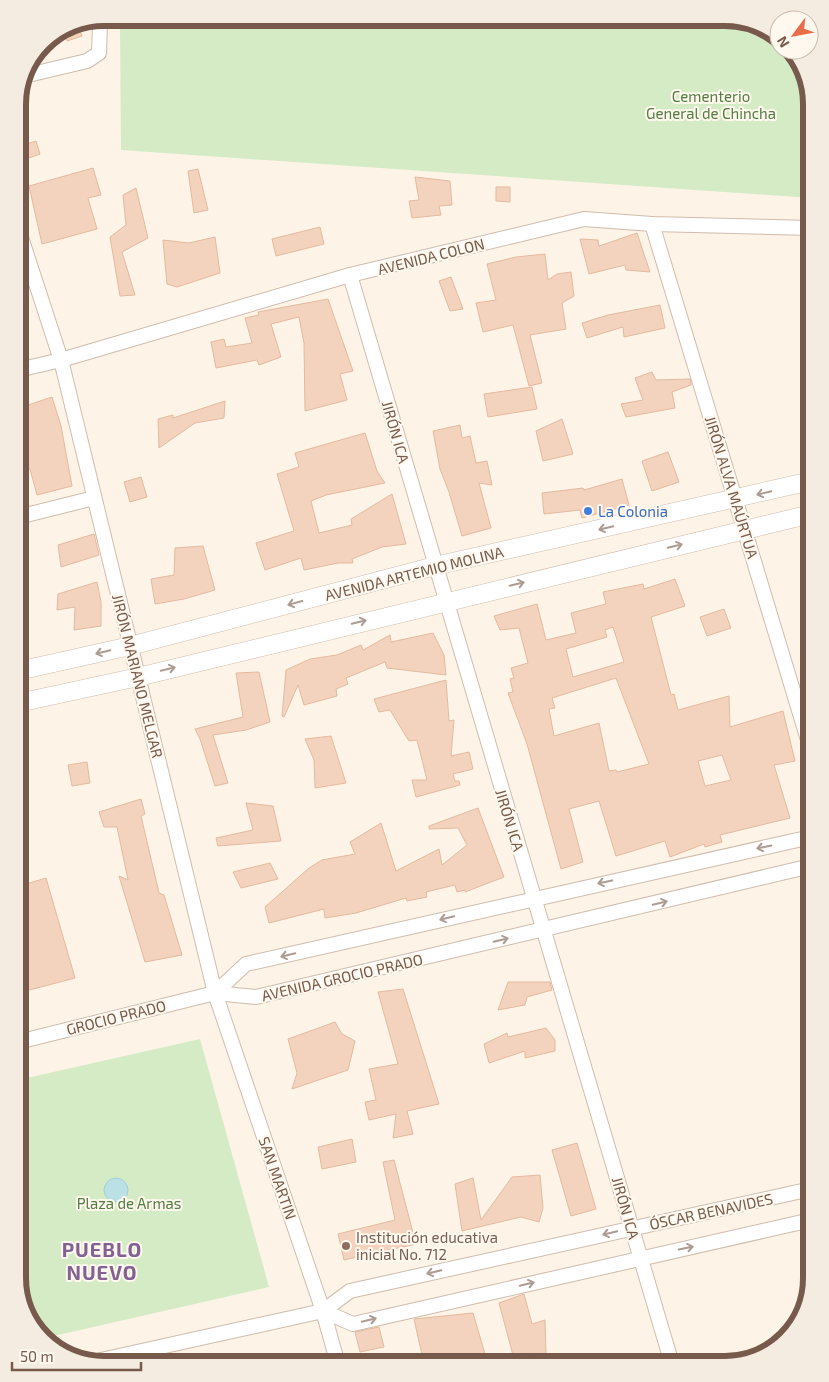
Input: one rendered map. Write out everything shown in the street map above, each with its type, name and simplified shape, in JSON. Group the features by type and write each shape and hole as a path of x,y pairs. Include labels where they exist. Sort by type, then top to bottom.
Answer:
{"street":[{"path":"33,74 87,61 99,53 100,27"},
{"name":"AVENIDA COLON","path":"26,368 61,360 350,275 584,219 652,224 803,228"},
{"name":"JIRÓN ALVA MAÚRTUA","path":"652,224 803,721"},
{"name":"JIRÓN MARIANO MELGAR","path":"26,253 61,360 215,993"},
{"name":"JIRÓN ICA","path":"350,275 444,601 544,930 670,1356"},
{"name":"AVENIDA ARTEMIO MOLINA","path":"26,670 130,646 435,566 803,483"},
{"path":"26,515 94,498"},
{"path":"26,701 138,677 444,601 803,516"},
{"path":"215,993 246,964 803,839"},
{"name":"AVENIDA GROCIO PRADO","path":"215,993 256,997 803,868"},
{"name":"GROCIO PRADO","path":"26,1040 215,993"},
{"name":"SAN MARTIN","path":"215,993 323,1311 336,1356"},
{"name":"ÓSCAR BENAVIDES","path":"119,1356 323,1311 350,1291 803,1190"},
{"name":"ÓSCAR BENAVIDES","path":"323,1311 353,1324 803,1222"}],"green space":[{"name":"Cementerio General de Chincha","path":"120,26 730,26 750,30 769,40 769,60 789,60 800,84 803,104 803,197 121,150"},
{"name":"Plaza de Armas","path":"200,1039 269,1287 53,1336 39,1321 34,1312 30,1303 26,1278 26,1078"}],"water":[{"path":"116,1178 121,1179 127,1185 127,1195 121,1201 116,1202 111,1201 105,1195 104,1190 105,1185 111,1179"}],"building":[{"path":"80,30 82,36 67,41 66,37"},
{"path":"36,141 40,154 26,159 26,144"},
{"path":"93,168 101,195 88,198 97,229 42,244 29,186"},
{"path":"198,169 208,210 194,213 188,171"},
{"path":"415,177 450,181 452,205 439,206 441,215 412,218 409,201 419,200"},
{"path":"496,187 510,187 510,202 496,201"},
{"path":"136,188 148,238 122,252 135,295 120,296 110,237 126,225 123,195"},
{"path":"320,227 324,244 276,256 272,239"},
{"path":"637,233 650,272 626,270 625,265 589,274 580,239 598,240 599,246"},
{"path":"215,237 220,273 177,287 167,284 163,240 189,243"},
{"path":"545,254 548,280 557,274 571,272 574,296 562,303 566,329 530,335 542,383 529,386 513,325 483,332 476,303 496,300 487,264 516,257"},
{"path":"451,277 463,309 450,311 439,281"},
{"path":"328,299 353,371 340,374 347,400 305,411 304,343 299,317 271,324 281,357 259,365 257,360 216,368 211,342 224,339 226,347 252,343 245,318 259,315 258,312"},
{"path":"660,305 665,328 624,337 623,327 587,338 582,323 608,315"},
{"path":"652,372 656,380 690,379 691,385 672,392 675,408 626,417 621,404 643,400 635,378"},
{"path":"532,387 537,409 488,417 484,394"},
{"path":"52,397 61,426 72,486 37,495 30,469 26,469 26,406"},
{"path":"225,401 224,418 195,423 159,448 158,419 173,415 173,418"},
{"path":"562,419 573,454 543,461 536,431"},
{"path":"460,425 462,438 470,436 476,463 487,461 492,485 479,483 491,528 462,536 440,469 433,431"},
{"path":"365,433 377,471 385,483 326,495 311,501 319,533 352,525 351,519 392,494 406,544 382,547 352,559 353,563 338,563 304,570 301,558 265,570 256,543 294,531 277,474 299,467 295,453"},
{"path":"668,452 679,482 652,491 642,461"},
{"path":"141,477 147,497 130,502 124,482"},
{"path":"622,479 629,505 582,518 580,510 544,514 542,493 583,488 584,490"},
{"path":"94,534 99,555 61,567 58,545"},
{"path":"203,546 215,590 184,599 155,604 151,579 174,575 175,548"},
{"path":"675,579 685,606 651,617 671,695 674,694 678,710 729,696 730,727 783,711 795,761 774,765 790,818 720,835 722,842 705,847 704,844 670,857 665,841 616,856 599,801 569,809 583,862 561,869 527,744 508,693 513,692 510,679 514,678 511,668 528,663 519,628 500,630 494,616 537,604 546,640 576,633 571,613 606,604 603,592 643,584 644,589","holes":["613,627 624,662 573,677 566,649 607,637 605,630","616,678 649,764 617,772 616,770 609,771 599,723 554,736 549,709 555,708 552,698","722,755 731,780 705,786 698,761"]},
{"path":"97,582 101,602 101,626 74,630 75,607 57,610 58,594"},
{"path":"724,609 731,628 707,636 700,617"},
{"path":"433,633 444,655 446,675 387,668 385,662 346,678 348,684 336,689 337,696 304,705 298,685 284,717 282,716 286,670 310,659 337,655 361,645 363,650 390,635 391,642"},
{"path":"259,672 270,722 246,730 213,735 228,783 215,786 195,729 243,717 236,673"},
{"path":"446,680 449,721 454,720 451,756 469,752 473,769 453,774 455,781 459,781 460,785 416,797 412,780 427,780 417,740 409,741 390,710 379,712 374,699"},
{"path":"331,736 346,783 315,788 314,760 305,739"},
{"path":"87,762 90,783 72,786 68,765"},
{"path":"141,799 145,814 141,816 159,893 164,895 182,955 145,962 119,876 128,880 117,827 104,827 99,812"},
{"path":"246,803 273,806 281,841 218,846 216,838 253,830"},
{"path":"478,808 504,877 465,892 465,890 457,892 455,885 426,892 427,897 407,901 406,898 356,913 325,918 324,909 269,923 265,907 309,868 322,860 355,854 350,842 381,823 396,871 439,849 442,865 467,845 458,828 429,829 429,826"},
{"path":"270,863 278,879 241,888 233,872"},
{"path":"46,878 75,978 26,991 26,906 28,905 26,884"},
{"path":"508,982 550,982 552,990 527,997 525,1005 498,1010"},
{"path":"403,989 439,1104 407,1111 413,1134 393,1138 396,1114 369,1120 365,1102 376,1100 369,1069 398,1064 378,992"},
{"path":"335,1022 342,1034 355,1041 348,1070 292,1089 297,1073 288,1039"},
{"path":"546,1028 555,1040 555,1051 525,1058 525,1051 489,1063 484,1044 507,1033 508,1037"},
{"path":"352,1139 356,1162 322,1169 318,1147"},
{"path":"577,1143 596,1209 571,1216 552,1150"},
{"path":"394,1160 416,1244 344,1260 338,1234 395,1220 383,1162"},
{"path":"540,1175 543,1208 539,1222 521,1217 462,1231 455,1184 473,1178 481,1220 512,1177"},
{"path":"524,1294 532,1324 545,1320 545,1356 532,1356 531,1353 522,1356 513,1356 499,1303"},
{"path":"473,1313 486,1356 422,1356 414,1319"},
{"path":"379,1327 384,1347 360,1352 355,1332"}],"place":[{"name":"La Colonia","path":"588,511"},
{"name":"Institución educativa inicial No. 712","path":"346,1246"}],"district":[{"name":"PUEBLO NUEVO","path":"102,1260"}]}
